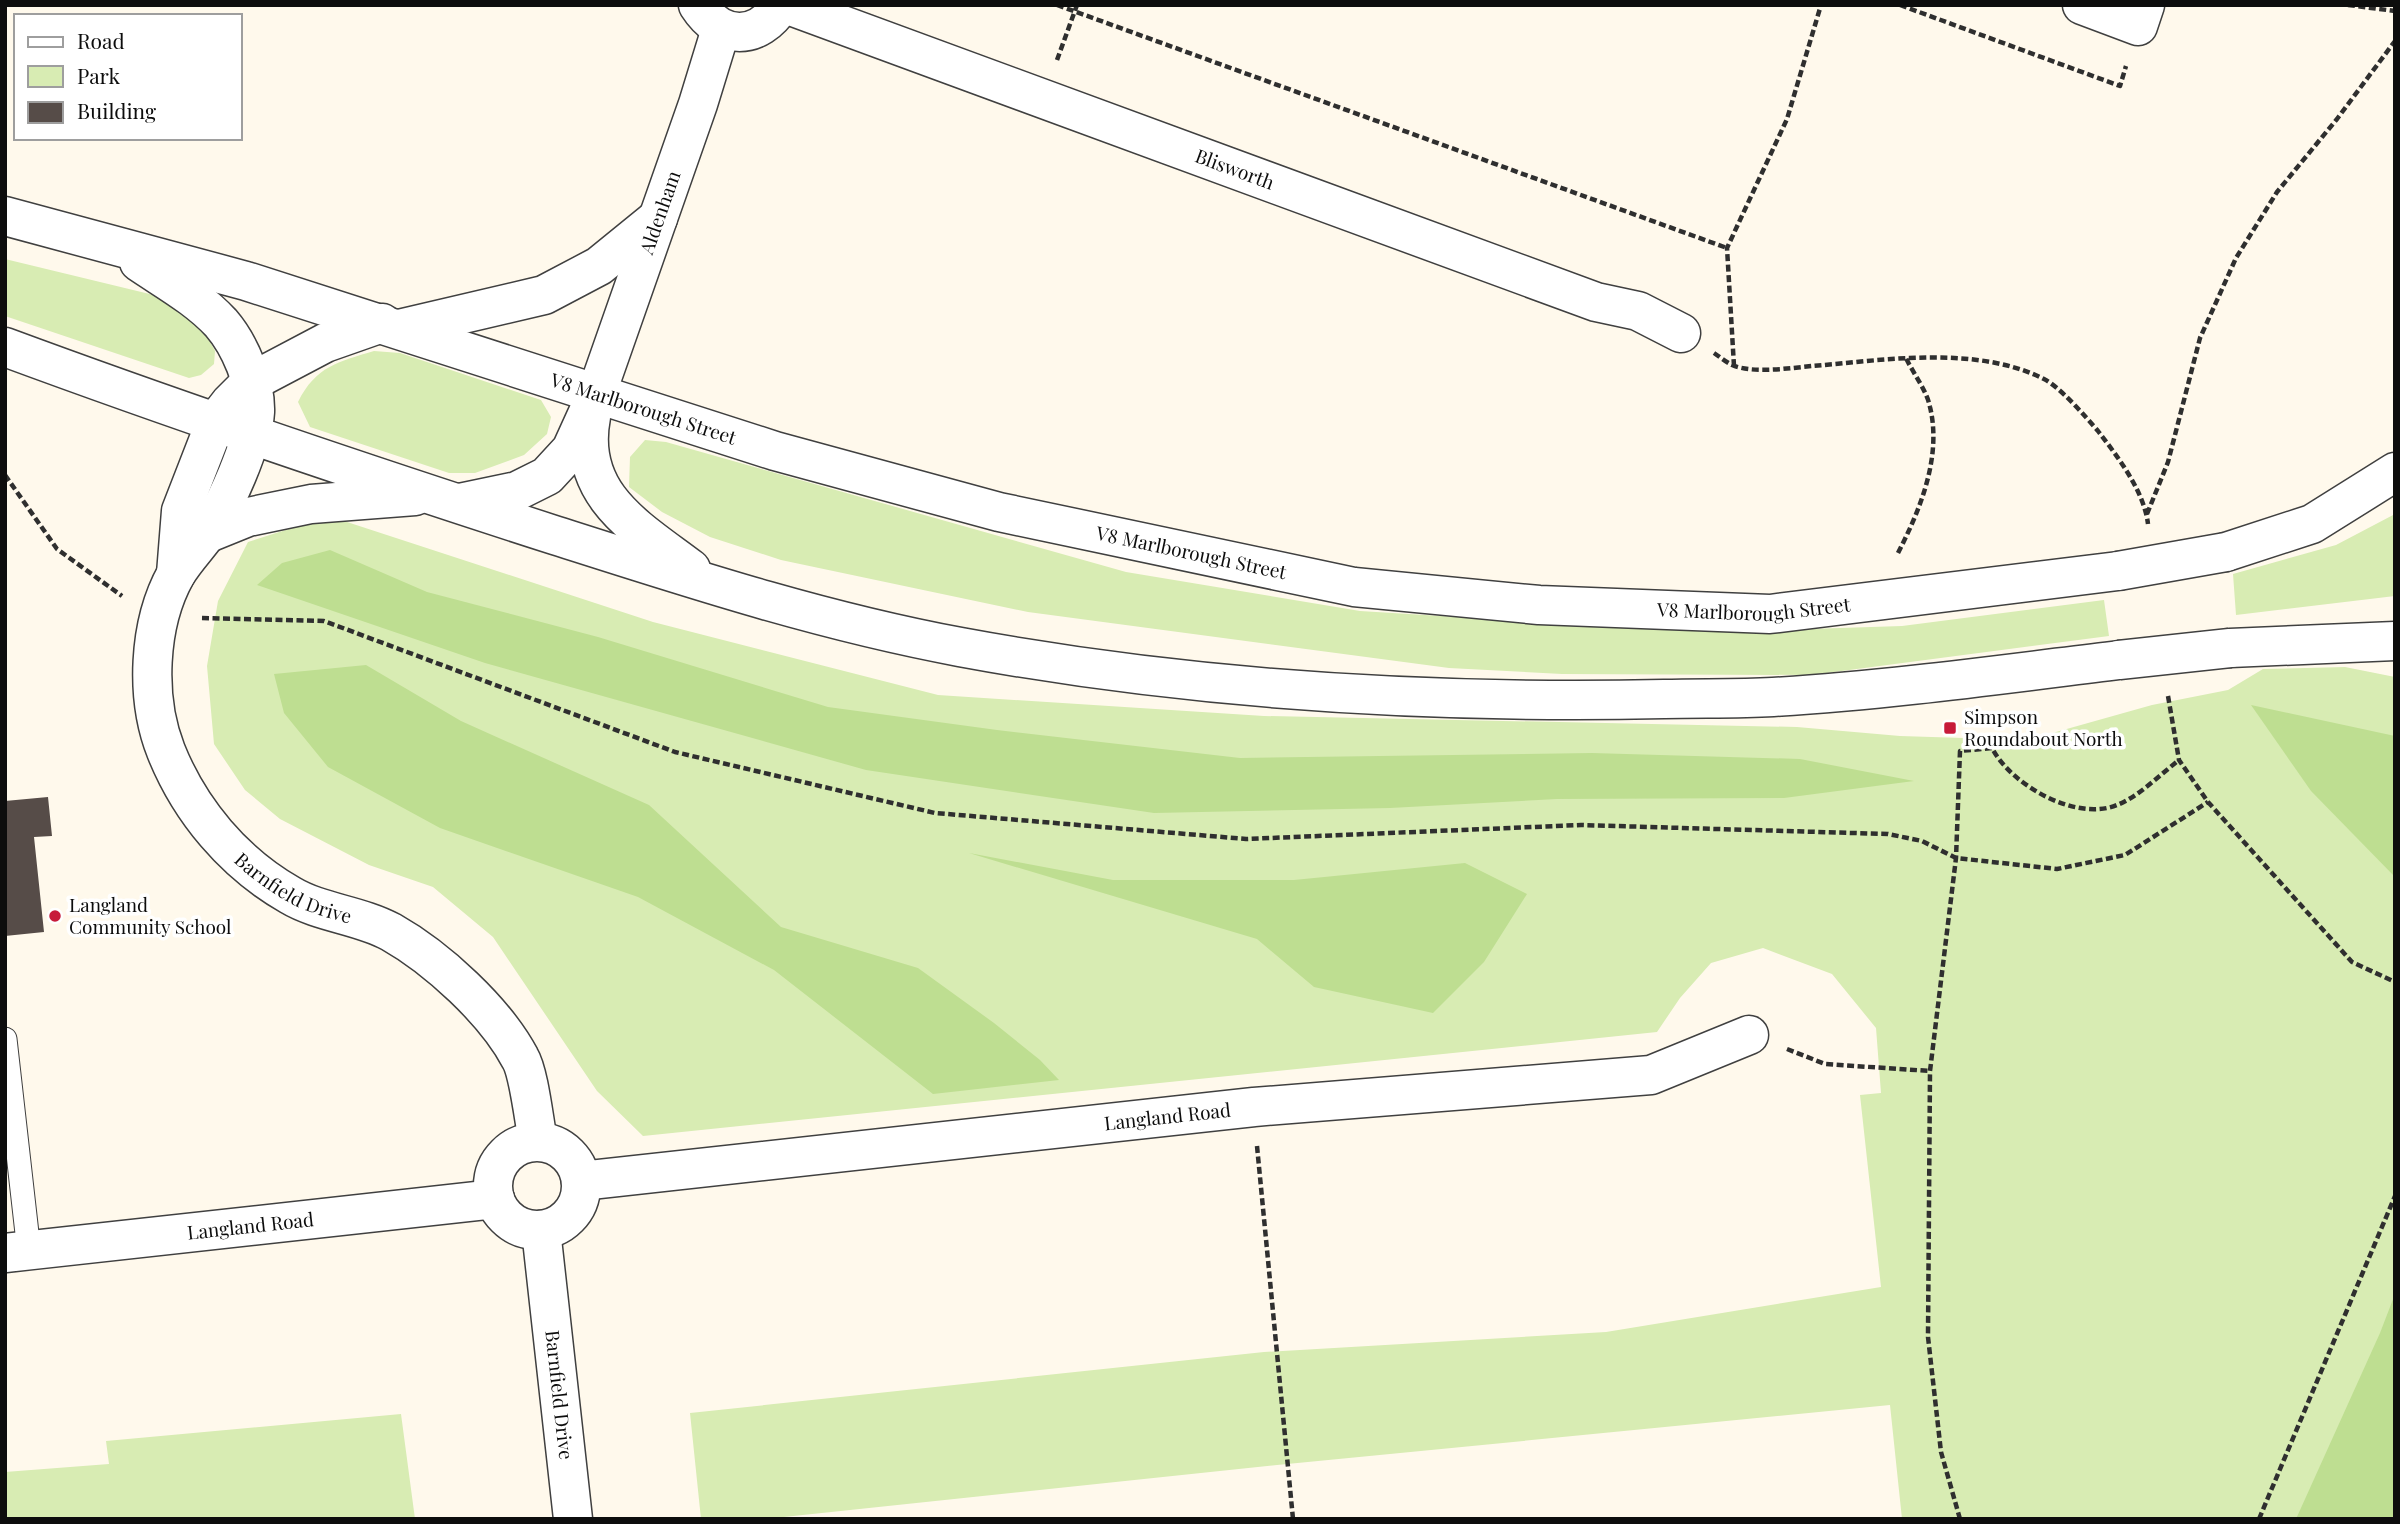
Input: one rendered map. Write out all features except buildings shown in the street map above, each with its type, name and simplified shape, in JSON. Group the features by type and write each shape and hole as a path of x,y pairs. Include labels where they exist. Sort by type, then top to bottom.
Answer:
{"street":[{"path":"709,17 741,33 757,29 772,19 781,5"},
{"name":"Blisworth","path":"788,5 1596,302 1638,311 1681,332"},
{"path":"2082,5 2142,16"},
{"name":"Aldenham","path":"596,395 698,104 709,17"},
{"name":"V8 Marlborough Street","path":"5,216 246,281 775,451 999,512 1354,587 1539,605 1770,614 2118,571 2225,552 2312,524 2395,472"},
{"path":"216,421 251,382 325,344 391,326 544,295 599,266 658,218"},
{"name":"Barnfield Drive","path":"111,243 197,300 222,325 240,355 251,382 255,411 250,435 222,508 176,574 160,615 153,676 155,711 166,750 186,790 206,821 235,854 263,878 293,897 391,932 449,974 498,1023 522,1060 538,1141"},
{"path":"5,347 135,395 442,499 809,614 958,647 1216,683 1330,694 1539,702 1769,697 1866,690 2230,648 2395,640"},
{"path":"206,534 248,517 311,504 442,499 517,491 547,476 571,450 596,395"},
{"path":"596,395 587,437 591,469 616,510 712,585"},
{"name":"Barnfield Drive","path":"176,574 181,511 216,421"},
{"name":"Langland Road","path":"581,1181 1254,1107 1651,1075 1749,1035"},
{"path":"538,1141 562,1148 579,1168 581,1181 581,1195 576,1208 567,1219 555,1227 541,1230 526,1229 513,1223 502,1213 492,1185 501,1159 511,1149 523,1143 538,1141"},
{"name":"Langland Road","path":"17,1252 495,1199"},
{"name":"Barnfield Drive","path":"541,1230 573,1519"}],"lane":[{"path":"5,1039 17,1252"}],"path":[{"path":"1057,5 1727,248"},
{"path":"1043,100 1077,5"},
{"path":"1734,366 1727,248 1787,119 1821,5"},
{"path":"1900,5 2120,86 2142,16"},
{"path":"2348,5 2395,11"},
{"path":"2147,515 2168,462 2200,338 2236,258 2277,192 2395,40"},
{"path":"1681,332 1734,366 1769,369 1906,358 1989,360 2046,380 2084,415 2111,448 2132,481 2147,515 2148,527"},
{"path":"1898,553 1917,516 1933,447 1930,406 1906,358"},
{"path":"5,475 57,550 147,614 204,619 324,621 675,752 935,813 1246,839 1581,825 1888,834 1922,841 1956,858 2057,869 2125,855 2208,802"},
{"path":"2168,691 2179,760 2208,802 2352,962 2395,982"},
{"path":"1960,1519 1941,1452 1928,1337 1930,1071 1956,858 1960,751 1992,748 1997,758 2036,790 2061,804 2097,810 2117,806 2179,760"},
{"path":"1749,1035 1825,1064 1930,1071"},
{"path":"1254,1107 1293,1519"},
{"path":"2259,1519 2395,1196"}],"green space":[{"path":"5,259 162,297 204,330 215,351 214,364 201,375 189,378 5,316"},
{"path":"374,351 400,353 541,400 551,417 547,434 524,455 475,473 449,473 310,427 298,402 312,380 339,362"},
{"path":"645,440 666,442 1126,572 1360,611 1570,624 1777,630 1902,626 2104,600 2109,636 1811,675 1562,674 1449,668 1028,612 781,560 710,537 662,512 629,487 630,457"},
{"path":"2395,514 2395,596 2236,615 2233,574 2336,545"},
{"path":"344,521 653,622 938,695 1264,716 1797,727 1900,736 2028,740 2152,705 2228,690 2263,669 2345,667 2395,677 2395,1519 1902,1519 1890,1405 1277,1465 765,1519 701,1519 690,1413 1264,1352 1606,1332 1881,1287 1860,1095 1881,1093 1876,1028 1832,974 1763,948 1711,963 1680,998 1657,1032 643,1136 597,1091 493,937 433,887 369,865 280,819 245,790 214,744 207,666 218,601 248,542 311,522"},
{"path":"330,550 427,592 598,637 828,707 1240,758 1592,753 1800,759 1914,781 1784,798 1557,799 1390,808 1154,813 866,770 485,663 257,585 282,563"},
{"path":"366,665 461,721 649,805 781,927 918,968 994,1023 1040,1060 1059,1080 933,1094 774,970 638,897 440,828 328,767 284,713 274,674"},
{"path":"2251,705 2395,736 2395,877 2311,791"},
{"path":"969,853 1113,880 1294,880 1465,863 1527,894 1484,962 1433,1013 1314,987 1257,939"},
{"path":"2395,1294 2395,1519 2296,1519 2380,1333"},
{"path":"401,1414 415,1519 5,1519 5,1472 109,1464 106,1441"}],"place":[{"name":"Simpson Roundabout North","path":"1950,728"},
{"name":"Langland Community School","path":"55,916"}]}
